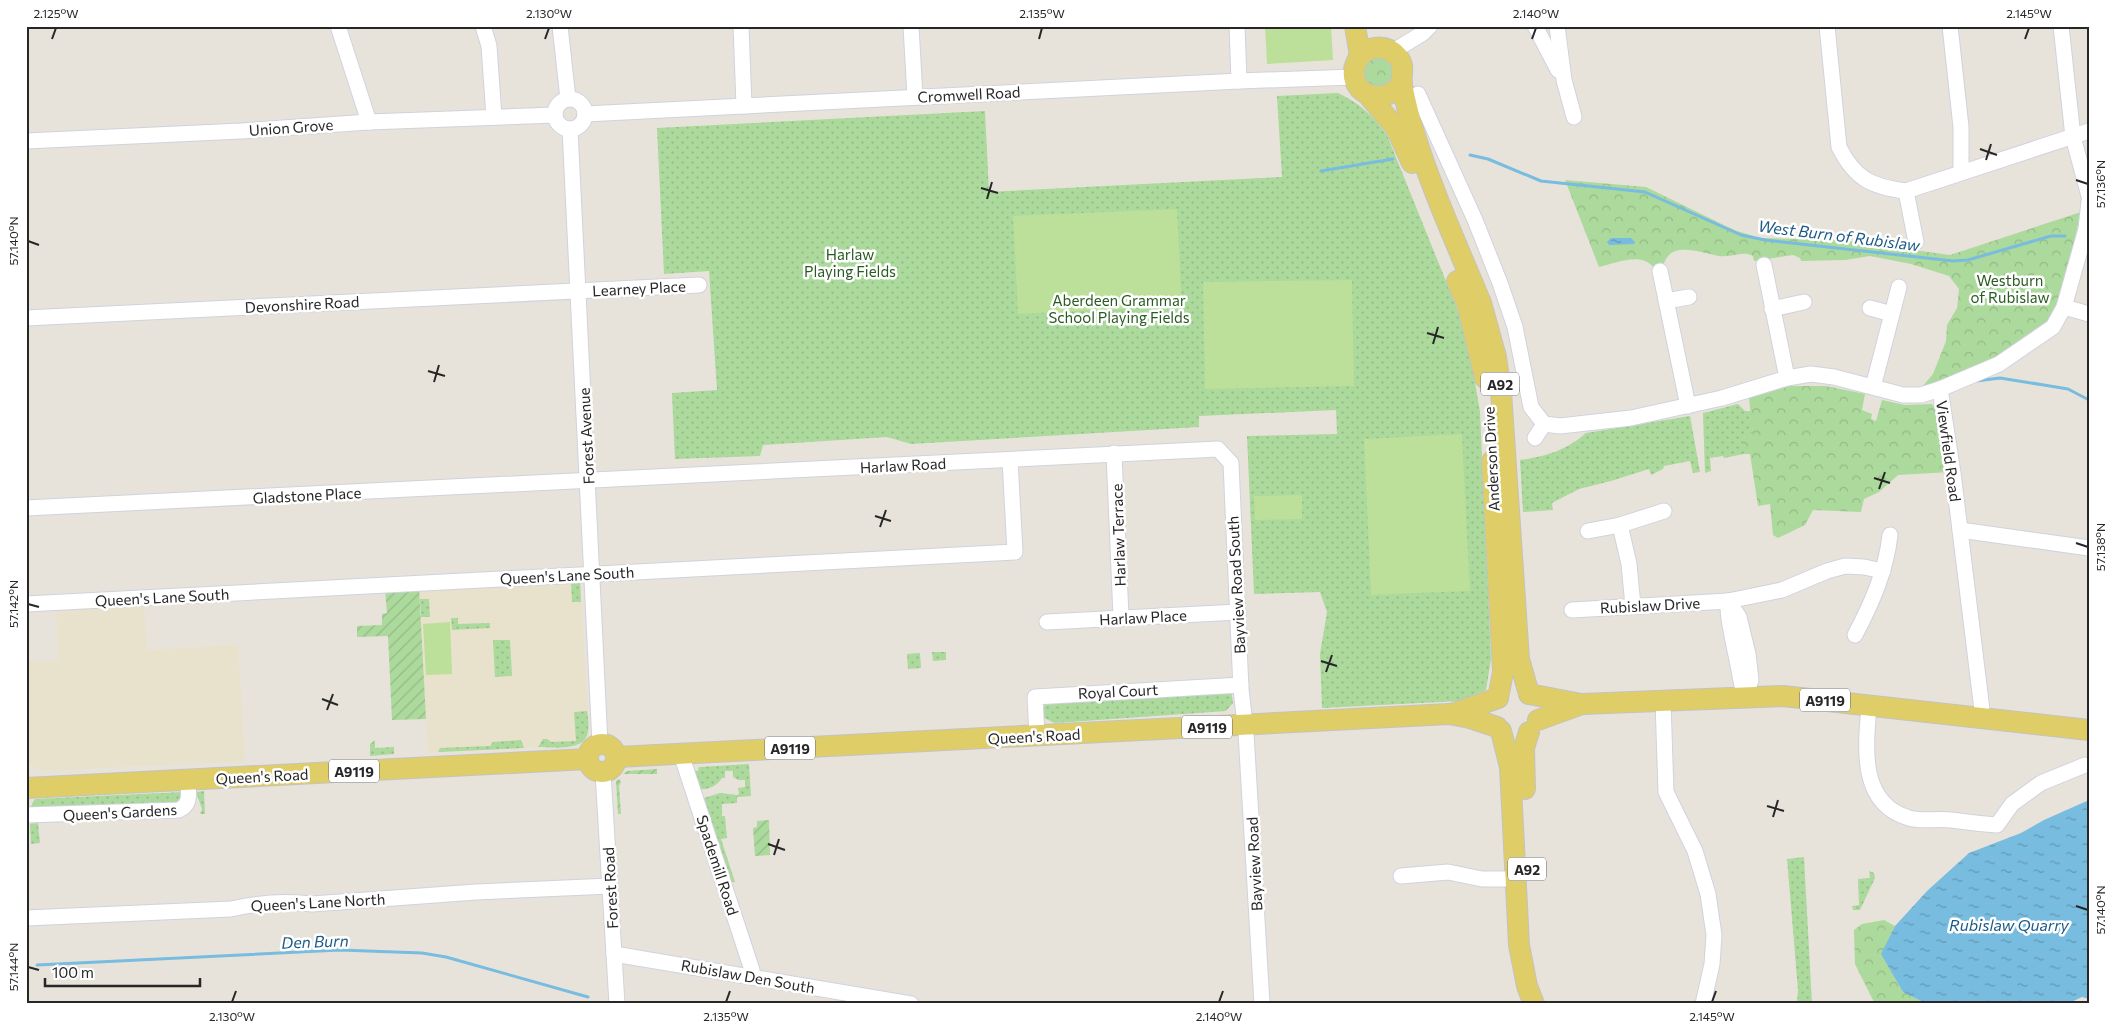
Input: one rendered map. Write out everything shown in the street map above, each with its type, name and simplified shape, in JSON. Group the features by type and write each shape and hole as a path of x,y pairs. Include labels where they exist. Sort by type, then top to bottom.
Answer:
{"main road":[{"path":"1355,26 1360,56"},
{"name":"A92","path":"1366,26 1399,68"},
{"path":"1354,77 1356,63 1360,56 1368,50 1399,68 1397,89 1383,97 1368,95"},
{"name":"Anderson Drive","path":"1399,68 1413,129 1481,303 1496,357 1501,392 1519,660 1529,694"},
{"name":"A92","path":"1354,77 1361,90 1368,95"},
{"name":"Anderson Drive","path":"1368,95 1396,128 1407,151 1467,304 1483,362 1490,418 1502,655 1502,681 1498,698"},
{"path":"1498,698 1503,694 1516,690 1529,694"},
{"name":"A92","path":"1529,694 1538,706 1533,726 1525,740 1524,758 1526,845 1532,945 1539,981 1548,1004"},
{"name":"A9119","path":"1529,694 1582,704 1745,697 1806,698 2089,730"},
{"name":"A92","path":"1498,698 1493,710 1493,716 1499,729 1510,767 1521,960 1527,986 1534,1004"},
{"name":"Queen's Road","path":"1450,714 1498,698"},
{"name":"A9119","path":"1533,726 1582,704"},
{"name":"Queen's Road","path":"617,757 1450,714 1470,718 1499,729"},
{"path":"1499,729 1515,736 1533,726"},
{"path":"611,747 617,757 613,768 603,773 594,770 594,751 611,747"},
{"name":"Queen's Road","path":"26,788 188,780 594,751"}],"street":[{"path":"338,26 369,122"},
{"path":"483,26 489,46 494,117"},
{"path":"560,26 568,99"},
{"path":"741,26 744,106"},
{"path":"911,26 915,97"},
{"path":"1237,26 1239,81"},
{"path":"1535,26 1564,80"},
{"path":"1557,26 1564,80 1574,117"},
{"path":"1827,26 1839,147 1848,164 1859,177 1884,189 1906,191 2089,131"},
{"path":"1950,26 1961,127 1961,172"},
{"path":"2061,26 2074,137 2089,196"},
{"path":"1427,30 1399,68 1446,156 1500,283 1515,327 1531,407 1544,424 1560,426 1592,424 1688,406 1738,394 1787,378 1811,374 1834,377 1912,396 1940,390"},
{"name":"Cromwell Road","path":"585,114 1239,81 1354,77"},
{"path":"568,99 581,105 585,114 582,122 570,129 558,123 555,115 557,106 568,99"},
{"name":"Union Grove","path":"26,141 241,131 369,122 555,115"},
{"name":"Forest Avenue","path":"570,129 593,573 594,751"},
{"path":"1427,167 1446,156"},
{"path":"1906,191 1916,242"},
{"name":"Viewfield Road","path":"1983,718 1960,530 1940,390 1999,364 2053,327 2064,307 2087,229 2089,201"},
{"path":"1764,265 1787,378"},
{"path":"1660,271 1688,406"},
{"name":"Learney Place","path":"578,290 699,285"},
{"path":"1873,387 1899,287"},
{"name":"Devonshire Road","path":"26,318 578,290"},
{"path":"1666,301 1689,297"},
{"path":"1772,309 1804,302"},
{"path":"2064,307 2089,314"},
{"path":"1870,308 1892,314"},
{"path":"1535,438 1544,424"},
{"name":"Harlaw Road","path":"588,480 1218,449"},
{"name":"Bayview Road South","path":"1218,449 1231,463 1241,684 1245,725"},
{"name":"Harlaw Terrace","path":"1114,454 1121,617"},
{"name":"Queen's Lane South","path":"26,604 1015,552 1010,460"},
{"name":"Gladstone Place","path":"26,508 588,480"},
{"path":"1588,531 1620,525 1664,511"},
{"path":"1620,525 1629,564 1633,606"},
{"path":"1960,530 2089,548"},
{"path":"1855,635 1875,594 1883,571 1890,535"},
{"name":"Rubislaw Drive","path":"1572,610 1728,601 1782,590 1827,571 1845,566 1883,571"},
{"path":"1728,601 1739,617 1748,654 1751,680 1745,697"},
{"name":"Harlaw Place","path":"1047,622 1238,612"},
{"name":"Royal Court","path":"1037,736 1034,696 1241,684"},
{"path":"1663,701 1666,792 1695,851 1708,894 1714,935 1712,964 1703,1004"},
{"path":"1870,705 1868,764 1871,782 1880,799 1894,813 1910,819 1997,824 2012,804 2041,783 2085,765"},
{"name":"Bayview Road","path":"1245,725 1262,1004"},
{"name":"Spademill Road","path":"681,754 749,961 752,977"},
{"name":"Forest Road","path":"603,773 617,1004"},
{"name":"Queen's Gardens","path":"26,816 179,810 184,808 189,801 188,780"},
{"path":"1401,876 1448,872 1482,879 1515,879"},
{"name":"Queen's Lane North","path":"26,918 231,909 249,905 299,902 312,904 401,897 610,886"},
{"name":"Rubislaw Den South","path":"614,954 910,1004"}],"shaded area":[{"path":"580,579 589,731 584,741 578,745 428,753 419,587"},
{"path":"144,603 147,650 238,645 245,761 42,771 26,762 26,661 58,660 56,608"}],"green space":[{"path":"1265,26 1331,26 1333,60 1267,64"},
{"path":"1379,57 1390,61 1394,72 1390,83 1379,87 1368,83 1364,72 1368,61"},
{"name":"Aberdeen Grammar School Playing Fields","path":"1338,93 1353,101 1365,111 1387,135 1456,306 1471,359 1480,412 1491,659 1486,690 1460,701 1322,708 1320,654 1327,612 1320,592 1254,594 1247,436 1337,434 1336,410 1199,416 1199,427 911,444 887,437 763,445 760,456 675,459 672,393 717,390 709,271 664,274 657,128 985,111 989,192 1282,177 1277,96"},
{"name":"Westburn of Rubislaw","path":"1565,180 1646,187 1734,230 1760,238 1841,240 1950,255 2081,212 2058,309 2044,329 2021,344 1938,388 1916,389 1922,387 1933,374 1946,341 1947,325 1957,308 1959,289 1949,276 1911,264 1870,256 1845,260 1801,261 1800,258 1793,255 1754,261 1753,256 1749,254 1719,256 1686,250 1678,250 1672,253 1666,258 1663,267 1654,268 1643,260 1636,259 1599,267"},
{"path":"1177,209 1182,306 1018,314 1013,216"},
{"path":"1352,280 1354,386 1205,389 1203,282"},
{"path":"1790,386 1826,386 1865,394 1862,410 1872,414 1871,419 1876,421 1882,400 1905,405 1932,404 1940,413 1950,472 1898,475 1879,492 1864,499 1861,512 1813,510 1805,525 1778,538 1773,535 1770,504 1758,506 1750,454 1744,454 1744,438 1753,435 1749,398"},
{"path":"1738,404 1745,411 1751,411 1753,435 1744,438 1744,454 1724,458 1723,456 1710,458 1711,471 1705,473 1703,413"},
{"path":"1690,416 1700,472 1693,473 1690,461 1664,466 1663,469 1651,475 1649,469 1579,489 1552,503 1553,510 1523,512 1520,460 1555,452 1571,444 1586,433"},
{"path":"1462,434 1470,591 1371,595 1364,439"},
{"path":"1302,495 1302,519 1255,520 1254,496"},
{"path":"580,579 581,602 572,602 571,580"},
{"path":"419,587 426,719 392,720 388,636 357,637 357,626 382,625 382,614 387,613 385,589"},
{"path":"420,599 429,599 430,617 421,617"},
{"path":"451,618 458,618 458,624 490,623 490,628 452,630"},
{"path":"450,622 452,674 426,675 423,624"},
{"path":"493,640 510,640 512,676 495,677"},
{"path":"932,652 946,652 946,660 933,661"},
{"path":"920,653 921,668 908,669 907,654"},
{"path":"1231,690 1233,703 1226,711 1055,723 1044,718 1043,712 1045,703"},
{"path":"587,711 588,731 586,738 581,742 568,747 538,747 543,739 551,742 576,741 574,712"},
{"path":"375,740 375,748 394,747 394,754 370,756 370,744"},
{"path":"521,740 524,748 438,752 440,748 490,746 493,742"},
{"path":"749,764 751,796 737,797 737,803 722,804 722,816 725,816 727,838 721,839 735,882 730,882 703,802 704,798 720,793 739,794 738,788 745,787 745,780 738,780 733,777 733,771 725,771 725,778 722,778 715,785 706,789 699,789 694,770 698,771 699,767"},
{"path":"657,769 657,774 623,774 627,771"},
{"path":"619,779 621,782 619,786 621,814 618,814 616,781"},
{"path":"204,791 205,814 200,814 202,809 196,792"},
{"path":"183,792 178,804 29,810 35,799"},
{"path":"769,820 770,855 755,856 753,828 757,827 757,821"},
{"path":"38,823 40,843 31,844 30,824"},
{"path":"1804,857 1812,1004 1797,1004 1798,990 1787,859"},
{"path":"1869,871 1874,873 1875,878 1860,910 1853,910 1852,906 1859,905 1858,879 1870,878"},
{"path":"1884,920 1895,926 1882,955 1903,992 1927,1004 1875,1004 1855,964 1854,930 1862,924"}],"water":[{"path":"1611,238 1631,238 1635,242 1634,244 1609,245 1607,242"},
{"name":"Rubislaw Quarry","path":"2089,800 2089,999 2082,997 2067,1004 1927,1004 1903,992 1881,954 1895,926 1927,891 1969,853 2021,833 2044,820"}],"waterway":[{"name":"West Burn of Rubislaw","path":"1470,155 1488,159 1541,181 1645,192 1741,235 1765,240 1953,261 1968,260 2051,236 2065,236"},
{"path":"1321,171 1393,159"},
{"path":"1976,381 2000,378 2068,389 2089,400"},
{"name":"Den Burn","path":"37,965 340,950 422,953 446,957 588,997"}],"park label":[{"name":"Harlaw Playing Fields","path":"850,262"}]}
